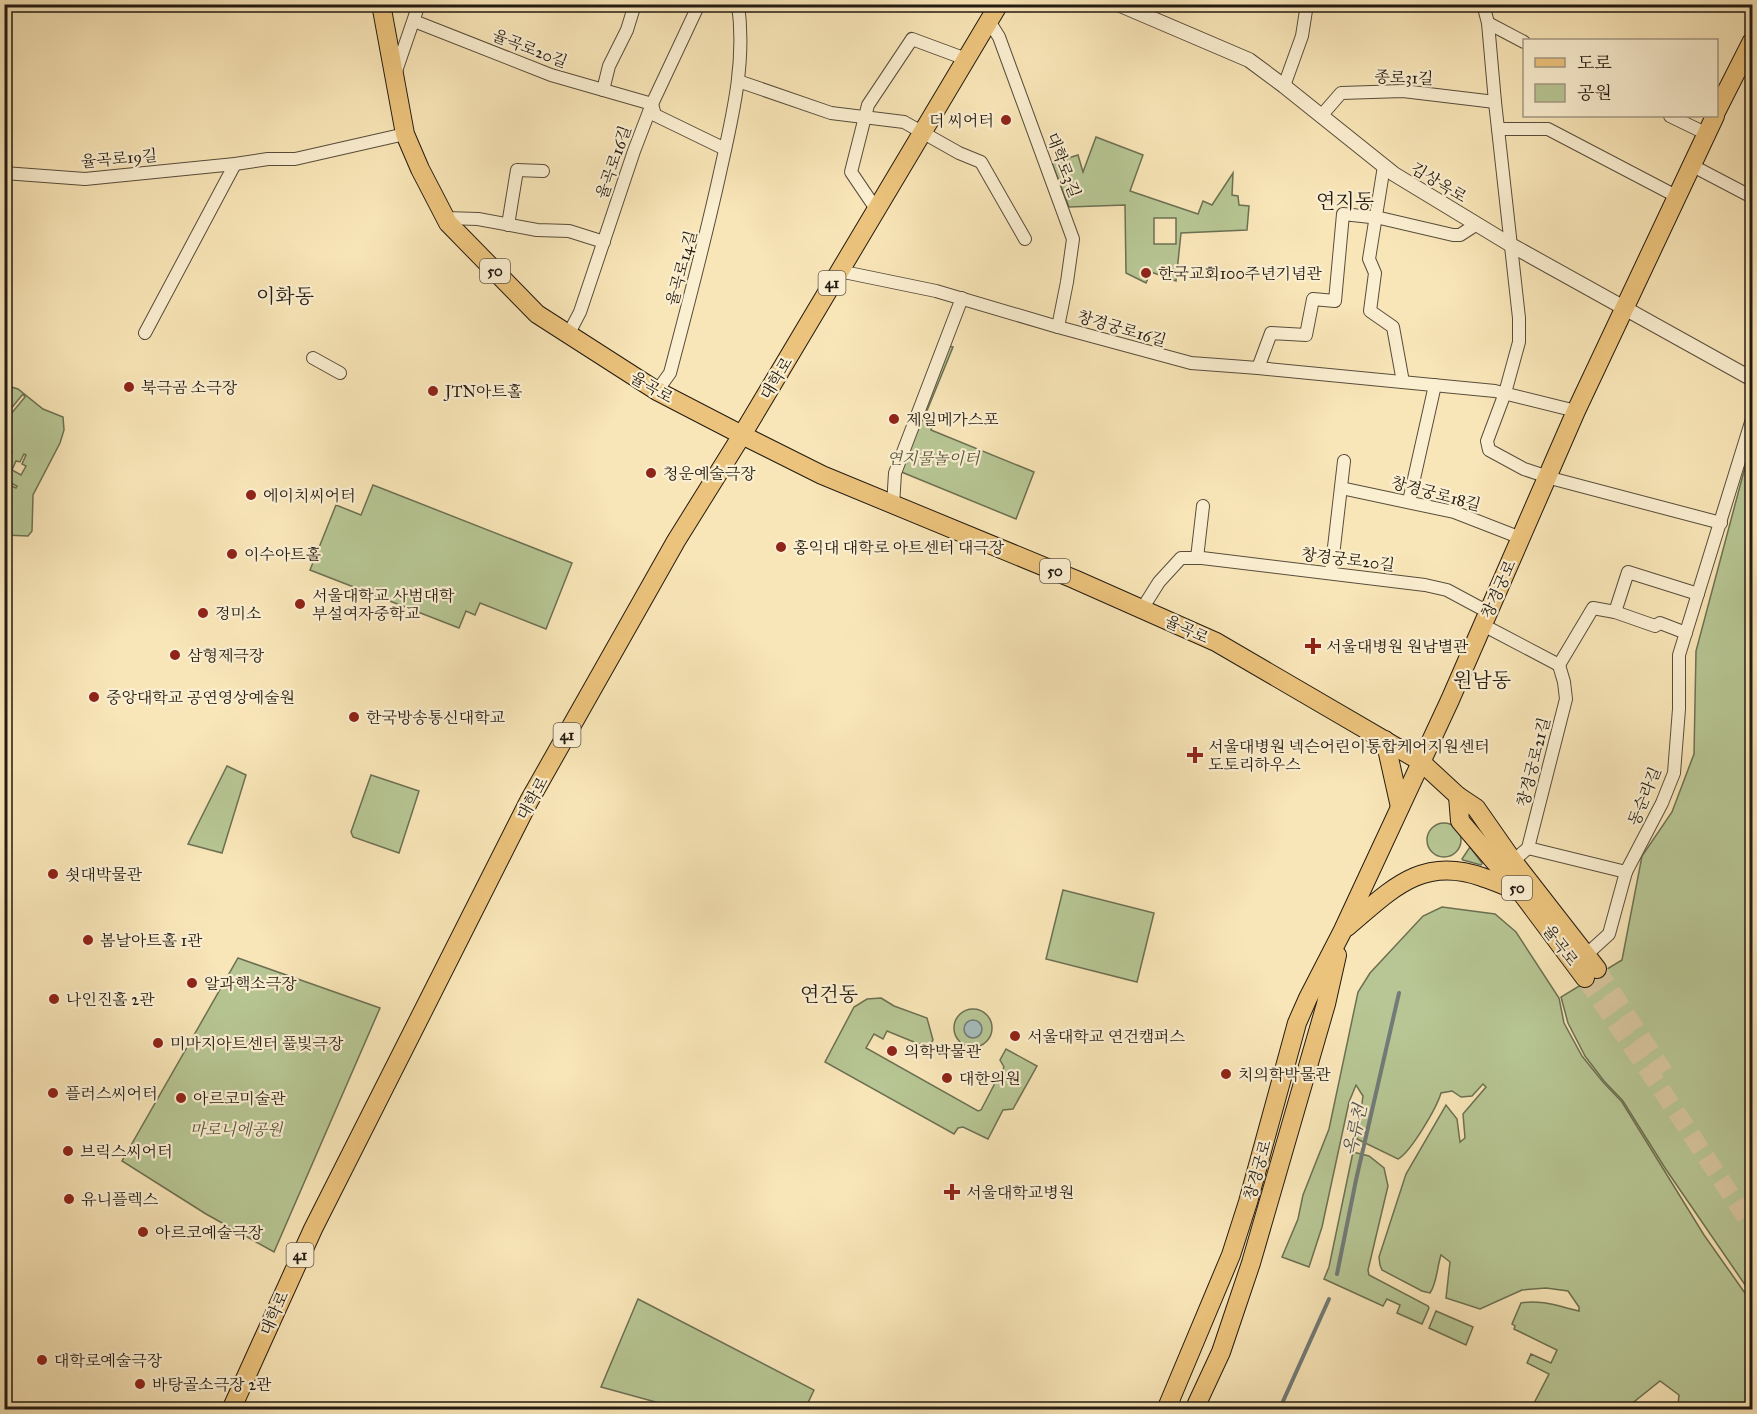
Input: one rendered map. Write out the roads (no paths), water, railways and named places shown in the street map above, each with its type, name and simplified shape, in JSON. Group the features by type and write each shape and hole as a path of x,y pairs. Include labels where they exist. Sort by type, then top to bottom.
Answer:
{"main road":[{"name":"율곡로","path":"381,4 405,134 420,169 448,223 537,315 657,391 742,435 822,475 1074,579 1216,642 1420,761 1458,796 1476,808 1589,967"},
{"name":"대학로","path":"231,1410 312,1229 529,801 676,541 742,435 999,4"},
{"name":"창경궁로","path":"1718,108 1752,41"},
{"name":"창경궁로","path":"1166,1410 1231,1255 1248,1202 1297,1023 1450,700 1576,411 1714,117"},
{"path":"1385,740 1400,807"},
{"name":"율곡로","path":"1458,796 1460,821 1589,967"},
{"path":"1343,930 1389,891 1423,873 1442,870 1460,871 1498,883 1523,895"},
{"name":"창경궁로","path":"1194,1410 1221,1352 1251,1263 1326,1004 1343,930"}],"street":[{"path":"394,76 419,4"},
{"path":"603,90 609,66 627,30 635,4"},
{"name":"율곡로16길","path":"568,334 580,312 652,104 699,4"},
{"name":"율곡로14길","path":"657,391 670,373 707,233 725,149 740,65 741,22 738,4"},
{"name":"김상옥로","path":"1118,4 1250,60 1394,174 1511,245 1524,247 1558,266 1565,275 1577,276 1609,294 1624,307"},
{"path":"1284,86 1302,36 1307,4"},
{"path":"1483,4 1488,23 1520,342 1487,441 1489,450 1524,469 1547,477 1721,523"},
{"name":"율곡로20길","path":"414,21 551,75 652,104"},
{"name":"대학로3길","path":"989,21 999,37 1073,239 1058,327"},
{"path":"1488,23 1523,41"},
{"path":"876,209 851,172 868,105 912,39 966,59"},
{"path":"738,81 831,113 904,122 959,153 981,162 1024,240"},
{"name":"종로31길","path":"1322,116 1341,93 1403,91 1495,102"},
{"path":"652,104 655,115 725,149"},
{"path":"1672,117 1706,133"},
{"path":"1498,129 1548,129 1677,195"},
{"name":"율곡로19길","path":"4,173 85,179 268,159 295,159 405,134"},
{"path":"145,333 235,164"},
{"path":"1691,165 1752,197"},
{"path":"1384,166 1369,259 1375,273 1370,311 1393,327 1403,382"},
{"path":"508,225 517,170 543,171"},
{"path":"1258,368 1271,333 1306,335 1313,299 1335,301 1343,214 1380,218 1453,235 1460,235 1477,224"},
{"path":"446,218 478,219 537,230 569,231 604,242"},
{"name":"창경궁로16길","path":"839,271 936,291 1191,363 1495,391 1576,411"},
{"path":"893,505 895,473 962,298"},
{"path":"1624,307 1752,378"},
{"path":"313,358 340,373"},
{"path":"1409,501 1435,385"},
{"name":"동순라길","path":"1589,967 1609,934 1626,872 1662,804 1674,772 1679,709 1679,655 1752,419"},
{"path":"1331,573 1344,461"},
{"name":"창경궁로18길","path":"1341,488 1454,512 1521,538"},
{"path":"1197,558 1203,506"},
{"name":"창경궁로20길","path":"1142,609 1159,582 1181,558 1197,558 1425,585 1447,590 1485,619"},
{"path":"1615,612 1628,572 1698,594"},
{"path":"1485,619 1559,665 1593,608 1615,612 1655,626 1660,623 1686,633"},
{"name":"창경궁로21길","path":"1528,848 1566,699 1559,665"},
{"path":"1513,861 1528,848 1626,872"}],"water":[{"path":"973,1020 979,1023 982,1029 979,1035 973,1038 967,1035 964,1029 967,1023"}],"waterway":[{"name":"옥류천","path":"1337,1274 1399,993"},
{"name":"옥류천","path":"1280,1408 1329,1299"}],"tunnel":[{"path":"1597,969 1664,1072"},
{"path":"1585,978 1752,1227"}],"place":[{"name":"더 씨어터","path":"1006,120"},
{"name":"한국교회100주년기념관","path":"1146,273"},
{"name":"북극곰 소극장","path":"129,387"},
{"name":"JTN아트홀","path":"433,391"},
{"name":"제일메가스포","path":"894,419"},
{"name":"청운예술극장","path":"651,473"},
{"name":"에이치씨어터","path":"251,495"},
{"name":"홍익대 대학로 아트센터 대극장","path":"781,547"},
{"name":"이수아트홀","path":"232,554"},
{"name":"서울대학교 사범대학 부설여자중학교","path":"300,604"},
{"name":"정미소","path":"203,613"},
{"name":"서울대병원 원남별관","path":"1313,646"},
{"name":"삼형제극장","path":"175,655"},
{"name":"중앙대학교 공연영상예술원","path":"94,697"},
{"name":"한국방송통신대학교","path":"354,717"},
{"name":"서울대병원 넥슨어린이통합케어지원센터 도토리하우스","path":"1195,755"},
{"name":"쇳대박물관","path":"53,874"},
{"name":"봄날아트홀 1관","path":"88,940"},
{"name":"알과핵소극장","path":"192,983"},
{"name":"나인진홀 2관","path":"54,999"},
{"name":"서울대학교 연건캠퍼스","path":"1015,1036"},
{"name":"미마지아트센터 풀빛극장","path":"158,1043"},
{"name":"의학박물관","path":"892,1051"},
{"name":"치의학박물관","path":"1226,1074"},
{"name":"대한의원","path":"947,1078"},
{"name":"플러스씨어터","path":"53,1093"},
{"name":"아르코미술관","path":"181,1098"},
{"name":"브릭스씨어터","path":"68,1151"},
{"name":"서울대학교병원","path":"952,1192"},
{"name":"유니플렉스","path":"69,1199"},
{"name":"아르코예술극장","path":"143,1232"},
{"name":"대학로예술극장","path":"42,1360"},
{"name":"바탕골소극장 2관","path":"140,1384"}],"district":[{"name":"연지동","path":"1345,201"},
{"name":"이화동","path":"285,296"},
{"name":"원남동","path":"1482,680"},
{"name":"연건동","path":"829,994"}],"park label":[{"name":"연지물놀이터","path":"933,458"},
{"name":"마로니에공원","path":"236,1129"}]}
